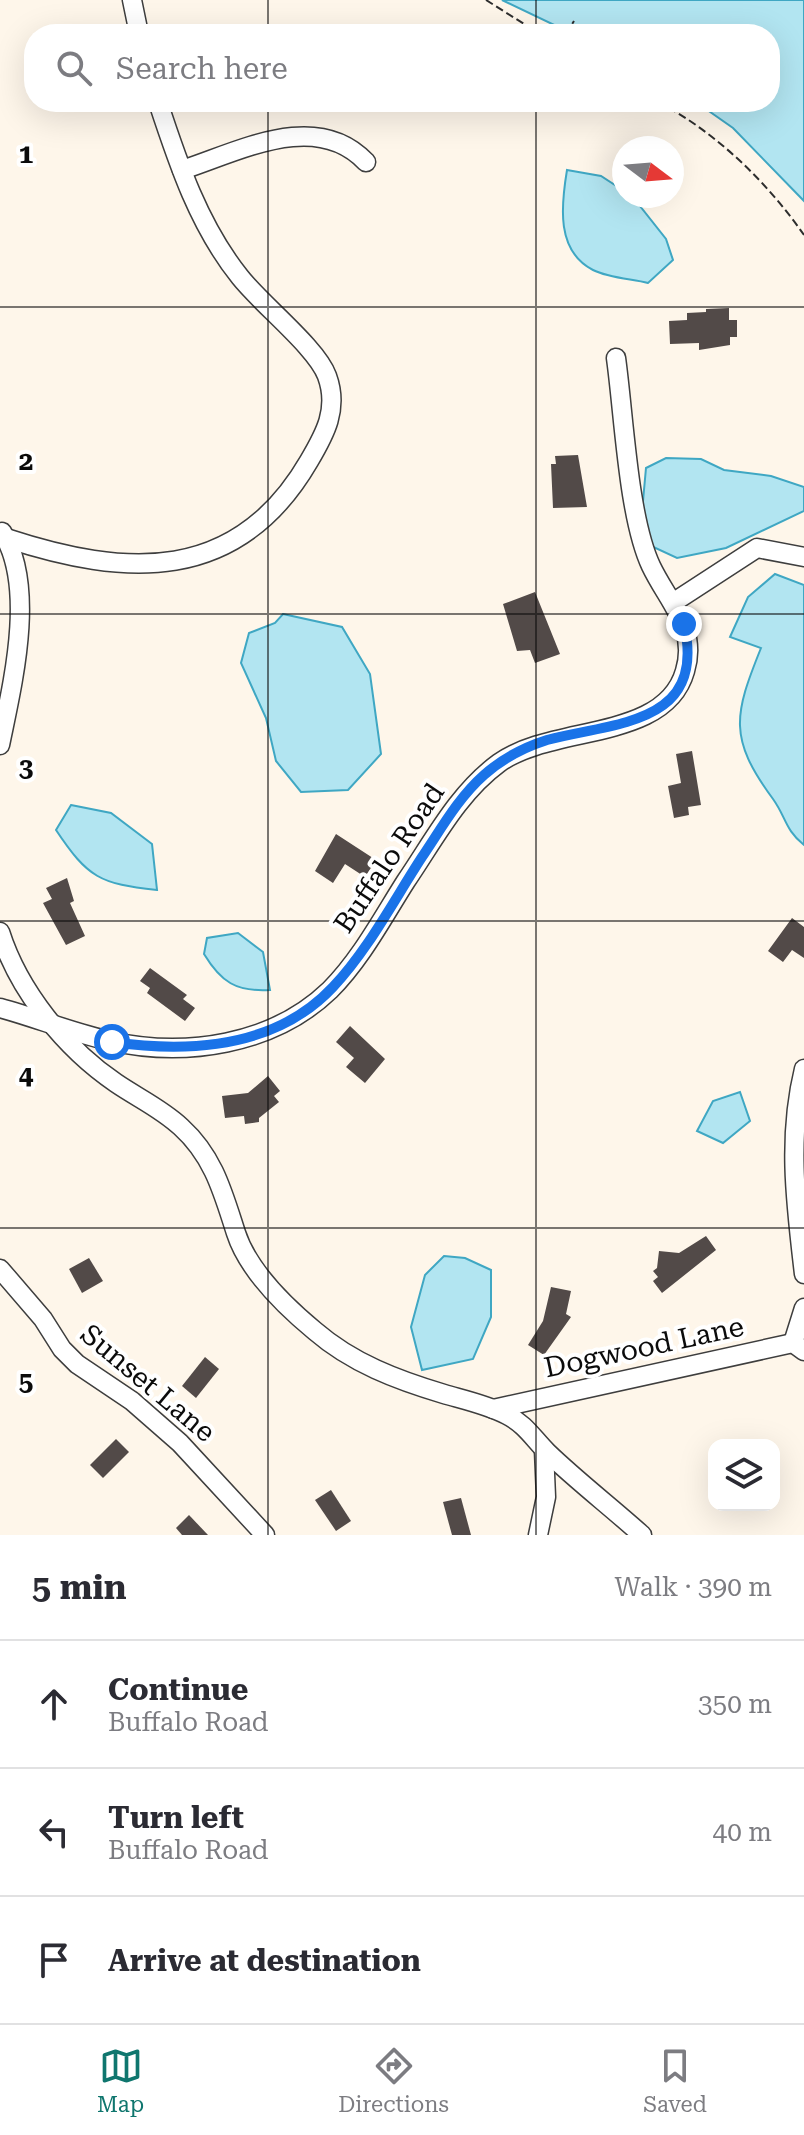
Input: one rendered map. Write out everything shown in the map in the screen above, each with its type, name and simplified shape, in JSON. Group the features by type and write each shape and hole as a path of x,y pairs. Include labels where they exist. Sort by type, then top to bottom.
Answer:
{"street":[{"path":"132,0 137,24"},
{"path":"3,534 69,556 120,564 151,566 179,561 223,545 265,516 299,479 323,438 332,400 321,363 237,274 200,213 162,112"},
{"path":"182,170 248,145 301,137 329,139 366,162"},
{"name":"Buffalo Road","path":"0,1008 112,1042 168,1048 199,1046 265,1032 311,1006 349,968 455,808 485,774 513,755 544,741 650,716 673,697 688,657 684,624 651,567 639,531 616,358"},
{"path":"0,745 19,646 17,589 3,534"},
{"path":"674,602 757,548 804,557"},
{"path":"0,932 16,970 53,1023 93,1066 164,1113 200,1147 226,1194 236,1235 252,1262 279,1296 317,1333 357,1360 400,1381 493,1409 522,1424 544,1450 642,1535"},
{"path":"804,1069 795,1110 792,1153 804,1274"},
{"name":"Sunset Lane","path":"0,1269 43,1319 62,1349 77,1364 132,1401 180,1443 265,1535"},
{"path":"798,1347 804,1308"},
{"name":"Dogwood Lane","path":"493,1409 798,1347"},
{"path":"538,1535 546,1497 544,1450"}],"path":[{"path":"486,0 524,24"},
{"path":"677,112 693,120 779,199 804,235"}],"water":[{"path":"502,0 804,0 804,201 733,128 710,112 780,112 780,24 552,24"},
{"path":"567,170 601,176 612,183 612,208 641,208 666,239 673,260 648,283 593,270 581,262 567,240 563,198"},
{"path":"666,458 701,459 724,470 771,476 804,487 804,511 726,548 677,558 649,545 641,523 646,468"},
{"path":"775,574 804,585 804,845 789,829 758,778 742,742 741,709 761,648 730,637 748,597"},
{"path":"283,614 342,627 370,674 381,754 348,790 301,792 276,761 266,718 241,663 249,633 275,623"},
{"path":"71,805 111,813 152,844 157,890 108,881 77,859 56,830"},
{"path":"238,933 263,952 270,990 248,989 231,983 217,972 204,954 207,938"},
{"path":"740,1092 750,1121 723,1143 697,1131 713,1101"},
{"path":"444,1256 465,1258 491,1270 491,1317 473,1359 422,1370 411,1327 425,1275"}],"building":[{"path":"729,308 729,320 737,320 737,337 730,337 730,345 699,350 699,343 670,344 669,321 687,320 687,313"},
{"path":"578,455 587,507 553,508 551,464 556,464 555,456"},
{"path":"535,592 560,654 535,663 530,650 517,651 503,604"},
{"path":"692,751 701,805 688,807 689,815 674,818 668,786 681,783 676,754"},
{"path":"336,834 376,860 365,877 345,864 333,883 315,871"},
{"path":"67,878 74,901 70,903 85,936 66,945 43,903 52,899 46,888"},
{"path":"792,918 804,927 804,958 792,950 783,962 768,951"},
{"path":"150,968 187,995 183,999 195,1008 185,1021 147,993 150,988 140,981"},
{"path":"350,1026 385,1059 365,1083 346,1067 354,1058 336,1042"},
{"path":"268,1076 280,1091 274,1096 279,1102 259,1118 259,1122 245,1124 244,1116 225,1118 222,1096 248,1093"},
{"path":"706,1236 716,1250 662,1293 653,1281 658,1277 653,1271 657,1268 659,1251 679,1253"},
{"path":"89,1258 103,1281 82,1293 69,1269"},
{"path":"551,1287 571,1291 566,1314 571,1317 544,1355 528,1345 543,1321"},
{"path":"205,1357 219,1369 196,1398 182,1386"},
{"path":"116,1439 129,1452 103,1478 90,1465"},
{"path":"331,1490 351,1521 336,1531 315,1500"},
{"path":"461,1498 471,1535 452,1535 443,1502"},
{"path":"189,1515 208,1535 182,1535 176,1528"}],"route":[{"path":"112,1042 168,1048 220,1044 265,1032 311,1006 349,968 455,808 485,774 503,761 544,741 650,716 673,697 685,672 688,657 684,624"}]}
